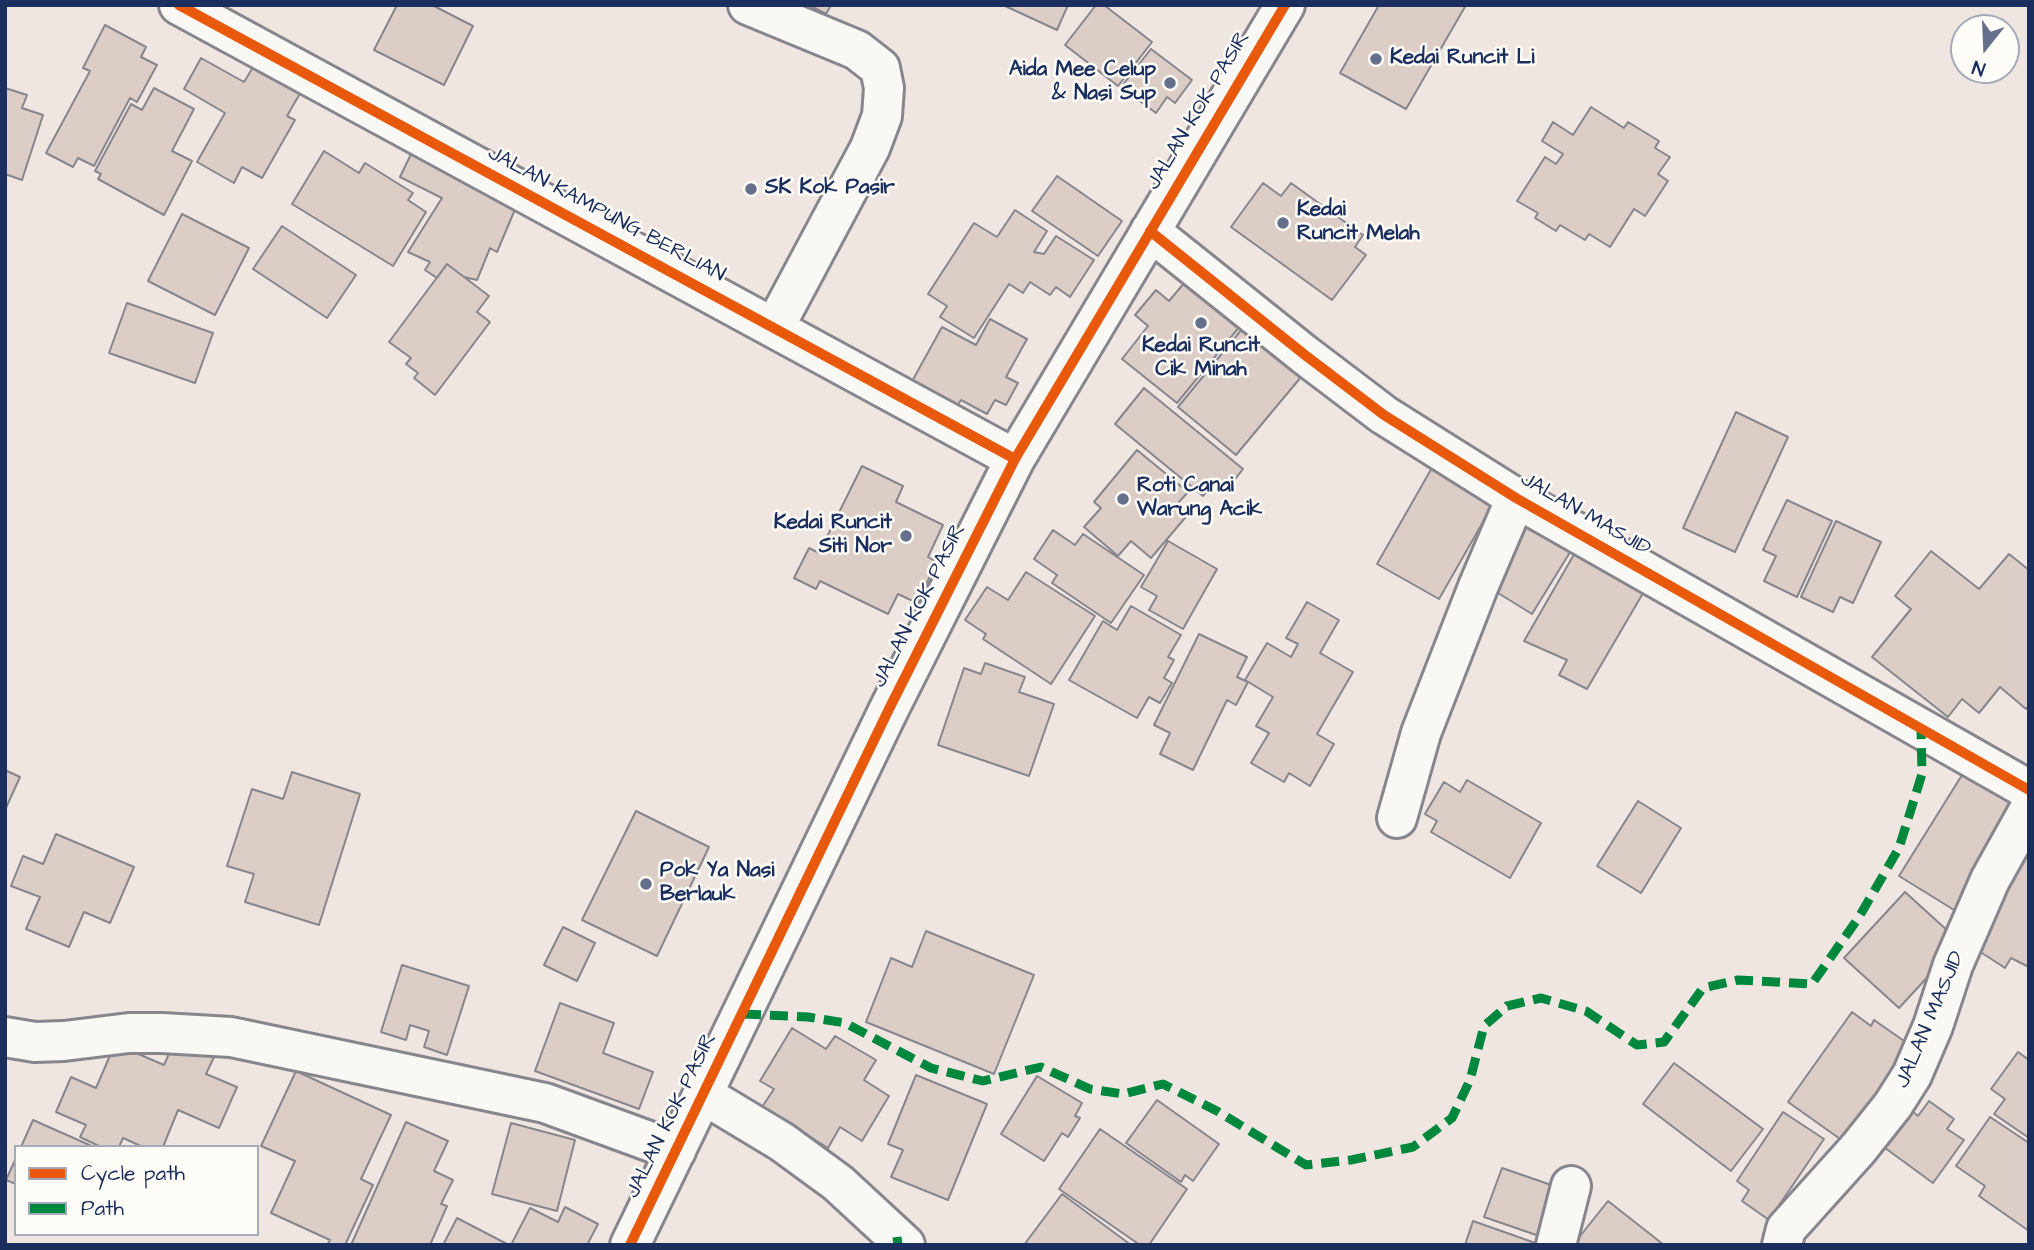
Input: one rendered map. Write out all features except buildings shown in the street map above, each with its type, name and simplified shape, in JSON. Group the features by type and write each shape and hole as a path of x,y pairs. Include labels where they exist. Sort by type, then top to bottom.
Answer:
{"street":[{"name":"JALAN KAMPUNG BERLIAN","path":"178,5 1015,459"},
{"path":"748,5 857,50 880,68 884,88 882,116 870,148 774,328"},
{"name":"JALAN KOK PASIR","path":"630,1245 889,709 1015,459 1285,5"},
{"name":"JALAN MASJID","path":"1150,231 1384,415 1516,498 2029,790"},
{"path":"1397,818 1421,733 1516,498"},
{"name":"JALAN MASJID","path":"1782,1245 1786,1229 1858,1149 1893,1105 1912,1075 1933,1026 1953,965 1990,880 2029,810"},
{"path":"5,1037 35,1042 130,1033 231,1037 545,1103 676,1151"},
{"path":"704,1096 782,1142 827,1175 905,1245"},
{"path":"1556,1245 1571,1186"}],"marked path":[{"path":"743,1014 808,1017 845,1023 931,1068 983,1081 1041,1067 1090,1089 1123,1094 1163,1084 1217,1111 1306,1165 1351,1160 1413,1147 1452,1118 1470,1080 1484,1026 1507,1006 1541,998 1586,1011 1637,1045 1664,1042 1703,988 1738,980 1812,984 1859,917 1899,848 1922,774 1921,728"},
{"path":"897,1237 898,1245"}],"cycle path":[{"path":"179,5 1015,459"},
{"path":"630,1245 889,709 1015,459 1285,5"},
{"path":"1150,231 1384,415 1516,498 2029,790"}],"place":[{"name":"Kedai Runcit Li","path":"1376,59"},
{"name":"Aida Mee Celup & Nasi Sup","path":"1170,83"},
{"name":"SK Kok Pasir","path":"751,189"},
{"name":"Kedai Runcit Melah","path":"1283,223"},
{"name":"Kedai Runcit Cik Minah","path":"1201,323"},
{"name":"Roti Canai Warung Acik","path":"1123,499"},
{"name":"Kedai Runcit Siti Nor","path":"906,536"},
{"name":"Pok Ya Nasi Berlauk","path":"646,884"}]}
